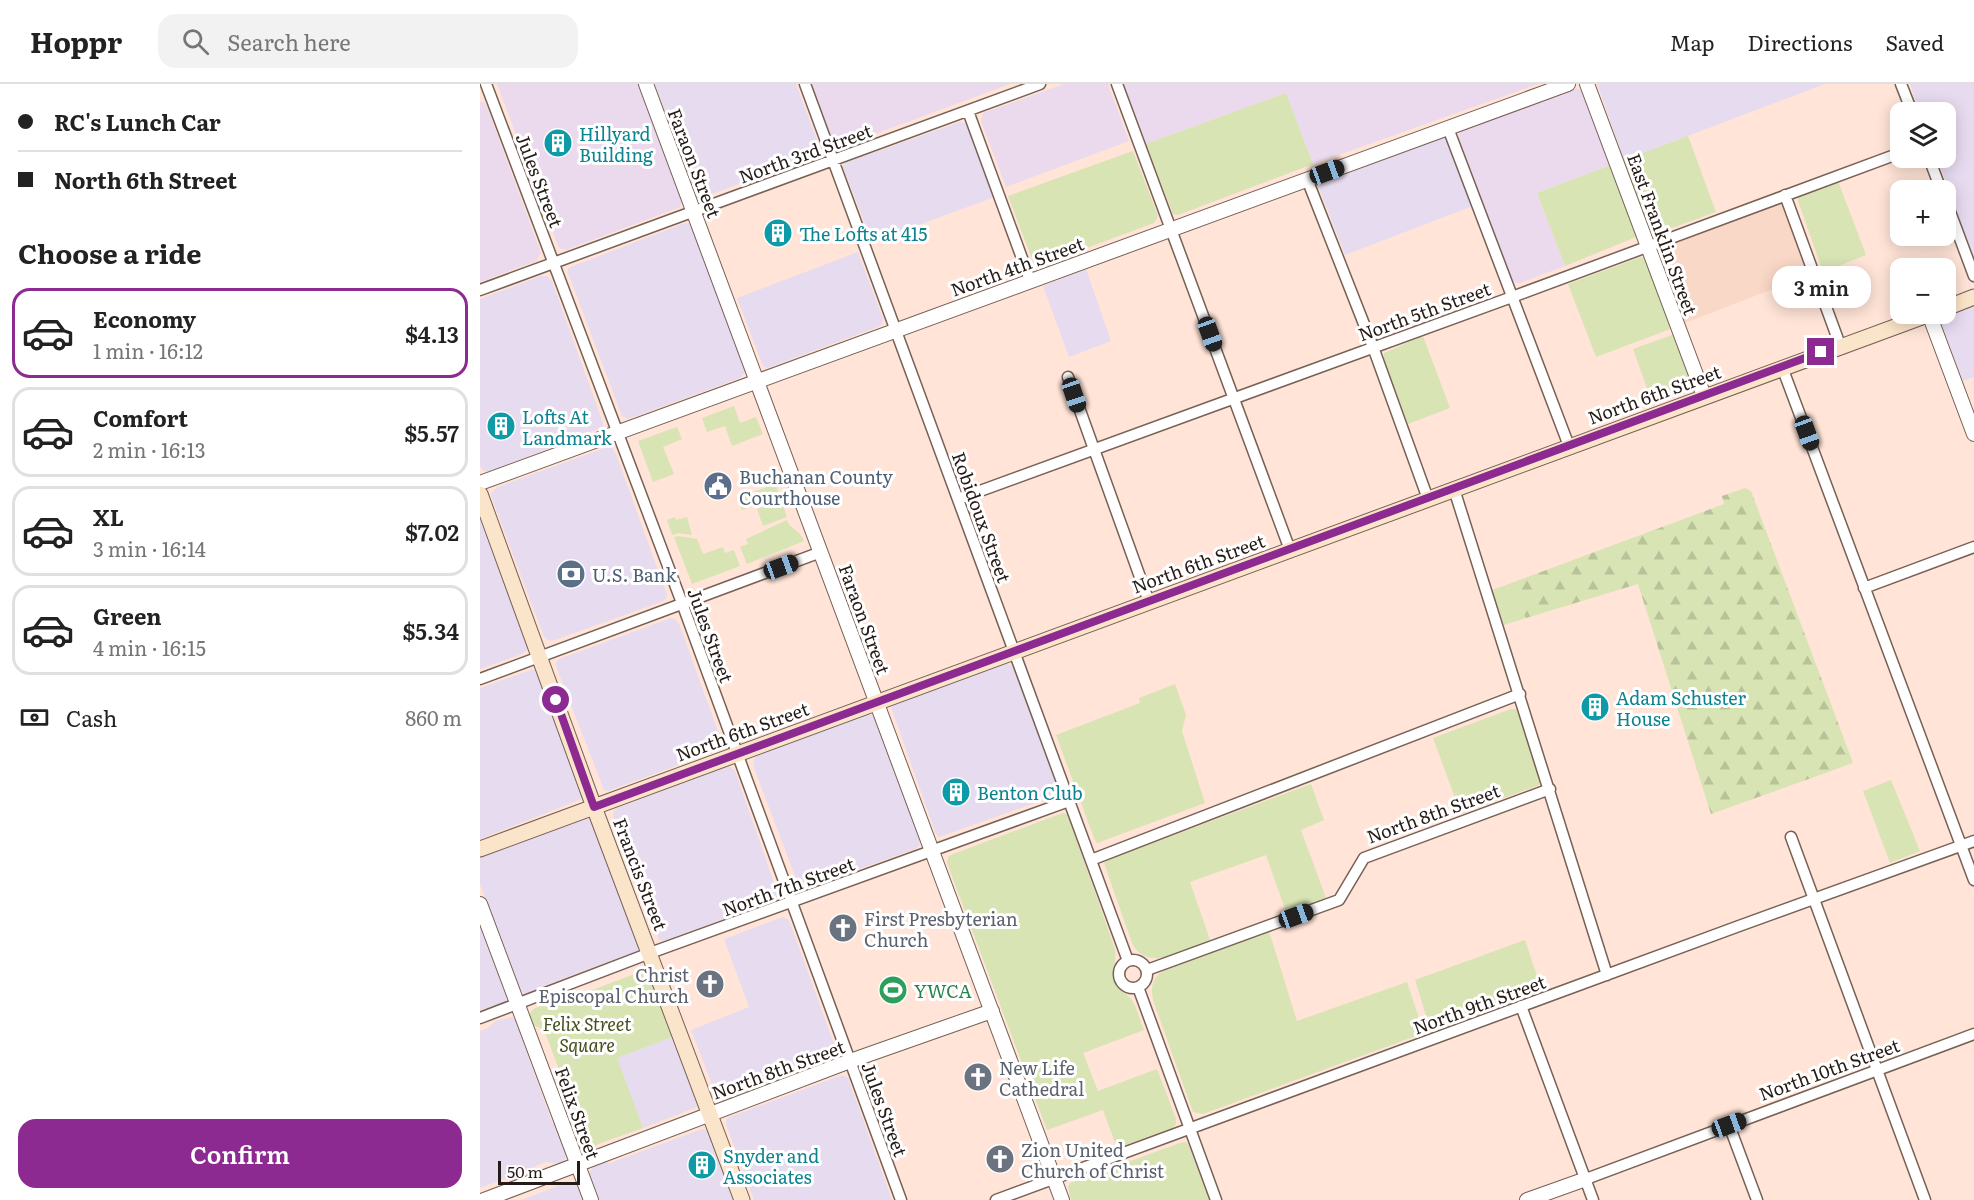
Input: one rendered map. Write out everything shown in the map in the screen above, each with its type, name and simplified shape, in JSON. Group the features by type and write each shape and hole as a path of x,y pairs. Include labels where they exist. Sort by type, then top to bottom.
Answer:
{"main road":[{"path":"1956,304 1974,297"},
{"name":"North 6th Street","path":"480,849 1900,324"},
{"name":"Francis Street","path":"480,494 594,807 742,1200"}],"street":[{"name":"Faraon Street","path":"646,84 1062,1200"},
{"name":"Robidoux Street","path":"805,84 1128,961"},
{"name":"North 3rd Street","path":"480,290 1040,84"},
{"path":"1117,84 1290,550"},
{"name":"North 4th Street","path":"480,483 1568,84"},
{"name":"East Franklin Street","path":"1587,84 1704,396"},
{"path":"1901,84 1908,102"},
{"name":"Jules Street","path":"485,90 554,263 682,603 901,1200"},
{"path":"968,111 1030,280"},
{"path":"1448,128 1569,446"},
{"name":"North 5th Street","path":"958,499 1890,157"},
{"path":"1307,179 1373,347 1428,499"},
{"path":"1785,195 1840,345"},
{"path":"1956,228 1974,276"},
{"path":"1933,324 1974,434"},
{"path":"1782,367 1974,880"},
{"path":"1068,376 1149,602"},
{"path":"1454,489 1607,975"},
{"path":"1864,588 1974,547"},
{"path":"480,679 821,552"},
{"path":"1091,860 1520,694"},
{"name":"North 8th Street","path":"1147,970 1339,900 1364,858 1550,789"},
{"name":"North 7th Street","path":"480,1018 650,953 1069,801"},
{"path":"1791,837 1925,1200"},
{"name":"North 9th Street","path":"996,1200 1974,841"},
{"name":"Felix Street","path":"480,904 591,1200"},
{"path":"1128,961 1140,961 1147,970 1145,982 1138,987 1129,988 1121,981 1120,969 1128,961"},
{"path":"1138,987 1216,1200"},
{"path":"1521,1006 1593,1200"},
{"name":"North 8th Street","path":"484,1200 850,1061 992,1011"},
{"name":"North 10th Street","path":"1527,1200 1974,1034"},
{"path":"1729,1125 1757,1200"}],"shaded area":[{"path":"497,84 639,84 682,201 680,207 566,250 561,249"},
{"path":"655,84 796,84 820,148 819,153 701,198 697,197"},
{"path":"811,84 1010,84 840,147 832,140"},
{"path":"1064,84 1108,84 1129,141 1006,187 981,121 983,113"},
{"path":"1124,84 1538,84 1313,164 1286,93 1146,144"},
{"path":"1597,84 1825,84 1624,160"},
{"path":"1910,84 1974,84 1974,259 1956,210 1956,180 1945,180 1941,168 1956,168 1956,102 1916,102"},
{"path":"1577,88 1584,93 1611,165 1537,193 1565,266 1516,283 1511,280 1459,133 1463,129"},
{"path":"480,102 484,102 487,107 541,253 536,261 480,282"},
{"path":"960,122 970,128 995,197 872,242 843,167 845,163"},
{"path":"1444,137 1448,140 1473,206 1345,255 1319,188 1320,184"},
{"path":"1776,203 1784,206 1809,275 1685,323 1659,252 1669,244"},
{"path":"685,223 690,224 693,229 746,371 740,378 628,419 622,416 568,268"},
{"path":"858,252 883,319 882,324 767,368 763,366 737,298"},
{"path":"1086,269 1111,341 1069,357 1043,286"},
{"path":"541,276 547,276 552,281 603,427 488,472 484,471 480,466 480,299"},
{"path":"1974,306 1974,377 1963,381 1942,326 1942,324 1956,324 1956,313"},
{"path":"607,447 612,448 616,454 667,595 666,599 552,641 548,640 544,637 491,496 492,492 498,487"},
{"path":"480,514 529,649 522,654 480,669"},
{"path":"671,618 676,620 680,626 724,748 608,791 604,790 556,663 559,659"},
{"path":"1003,663 1011,665 1014,669 1059,793 939,837 891,707"},
{"path":"533,669 537,670 584,798 480,839 480,688"},
{"path":"867,714 873,716 877,722 920,841 919,846 806,888 802,887 798,884 753,761 757,755"},
{"path":"729,766 735,771 778,894 777,897 773,901 663,941 659,940 613,812 617,808"},
{"path":"593,818 642,947 640,952 633,957 628,954 538,988 539,992 525,995 519,989 480,884 480,858"},
{"path":"783,917 789,920 837,1052 836,1056 720,1098 717,1097 691,1030 749,1007 724,939"},
{"path":"480,918 509,995 505,1004 480,1010"},
{"path":"512,1017 519,1023 520,1034 552,1122 558,1126 566,1156 564,1162 559,1164 546,1162 480,1188 480,1031 496,1021"},
{"path":"675,1036 699,1104 697,1107 643,1128 616,1058"},
{"path":"842,1075 848,1078 892,1200 754,1200 726,1124 727,1118"},
{"path":"702,1129 708,1131 735,1200 598,1200 589,1173 594,1166 604,1162 610,1163"},
{"path":"568,1182 578,1184 582,1200 521,1200"}],"green space":[{"path":"1286,93 1313,164 1178,215 1173,214 1146,144"},
{"path":"1688,136 1716,212 1658,233 1650,231 1624,160"},
{"path":"1133,151 1158,216 1154,223 1041,265 1034,264 1008,196"},
{"path":"1611,165 1636,237 1565,266 1537,193"},
{"path":"1838,181 1866,255 1823,272 1798,201 1799,196 1803,194"},
{"path":"1641,257 1646,258 1673,328 1596,357 1568,284"},
{"path":"1675,334 1694,386 1693,390 1653,405 1633,349"},
{"path":"1423,336 1450,408 1408,424 1384,359 1384,353"},
{"path":"734,406 740,423 756,417 763,434 732,446 725,426 707,432 702,418"},
{"path":"677,427 682,439 663,447 674,474 653,482 638,441"},
{"path":"775,484 780,496 742,510 737,498"},
{"path":"1745,488 1751,491 1853,763 1711,814 1638,584 1526,618 1506,585 1724,504 1722,496"},
{"path":"781,500 787,517 763,526 757,509"},
{"path":"675,517 676,520 687,517 692,535 678,533 672,535 667,520"},
{"path":"787,520 804,541 747,564 740,547 748,544 746,539"},
{"path":"674,537 697,539 703,554 723,547 725,553 734,550 740,566 692,584"},
{"path":"1506,585 1526,618 1504,625 1492,590"},
{"path":"1175,684 1186,715 1182,731 1205,803 1097,843 1056,735 1140,703 1139,698"},
{"path":"1516,709 1519,714 1540,780 1539,785 1461,814 1433,738"},
{"path":"1891,780 1920,851 1890,863 1863,791"},
{"path":"1311,784 1324,820 1301,830 1326,898 1286,912 1266,855 1190,882 1210,940 1179,953 1157,958 1147,957 1139,952 1132,943 1104,863"},
{"path":"1063,813 1067,814 1069,819 1115,949 1115,982 1133,1002 1144,1030 1083,1053 1098,1091 1157,1069 1176,1119 1173,1128 1117,1148 1103,1110 1047,1130 947,863 948,857 953,854"},
{"path":"1269,931 1297,1021 1407,982 1424,1033 1203,1114 1193,1112 1154,1003 1152,989 1154,980 1165,970"},
{"path":"1525,940 1542,991 1431,1032 1415,980"},
{"name":"Felix Street Square","path":"648,968 675,1036 617,1058 643,1128 598,1144 590,1152 585,1151 578,1146 576,1139 580,1125 544,1030 533,1025 529,1015 537,1007 548,1007 637,973 640,969"},
{"path":"1186,1142 1209,1200 1071,1200 1068,1187 1070,1183"}],"place":[{"name":"Hillyard Building","path":"558,143"},
{"name":"The Lofts at 415","path":"778,233"},
{"name":"Lofts At Landmark","path":"501,426"},
{"name":"Buchanan County Courthouse","path":"718,486"},
{"name":"U.S. Bank","path":"571,574"},
{"name":"Adam Schuster House","path":"1595,707"},
{"name":"Benton Club","path":"956,792"},
{"name":"First Presbyterian Church","path":"843,928"},
{"name":"Christ Episcopal Church","path":"710,984"},
{"name":"YWCA","path":"893,990"},
{"name":"New Life Cathedral","path":"978,1077"},
{"name":"Zion United Church of Christ","path":"1000,1159"},
{"name":"Snyder and Associates","path":"702,1165"}],"route":[{"path":"556,700 594,807 1821,352"}]}
